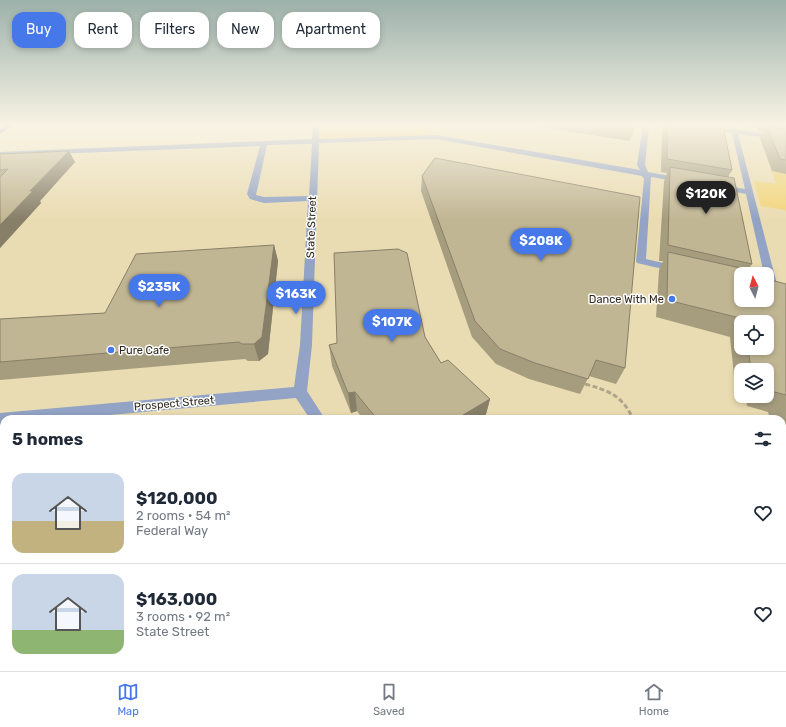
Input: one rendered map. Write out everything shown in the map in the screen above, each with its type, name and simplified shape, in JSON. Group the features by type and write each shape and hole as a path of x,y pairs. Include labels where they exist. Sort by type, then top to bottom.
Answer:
{"street":[{"path":"261,156 251,194 253,197 264,200 312,198"},
{"name":"State Street","path":"300,392 306,345 314,156"},
{"path":"546,156 690,182"},
{"path":"642,156 641,165 648,178 648,185 641,261 687,272"},
{"path":"741,156 766,267"},
{"path":"712,185 749,192"},
{"path":"774,292 786,294"},
{"path":"300,392 315,415"},
{"name":"Prospect Street","path":"44,415 300,392"}],"path":[{"path":"584,384 606,389 624,401 631,415"}],"shaded area":[{"path":"786,156 786,415 0,415 0,157"},
{"path":"772,171 786,174 786,212 785,210 761,206 754,181 776,184"}],"building":[{"path":"0,156 64,156 0,225 0,177 8,169 0,170"},
{"path":"667,156 729,156 732,170 667,159"},
{"path":"779,156 786,156 786,160 780,159"},
{"path":"435,158 640,197 625,368 596,360 588,379 535,363 500,349 475,321 422,176"},
{"path":"670,167 734,178 752,264 668,245"},
{"path":"274,245 262,337 254,344 242,344 239,342 0,362 0,319 105,313 136,254"},
{"path":"398,249 407,253 425,337 441,363 448,360 490,399 463,415 374,415 355,392 348,393 329,345 337,343 334,253"},
{"path":"668,252 736,267 734,267 734,307 774,307 774,281 786,284 786,395 774,392 774,363 750,363 749,355 774,355 774,315 734,315 734,317 667,300"}],"place":[{"name":"Dance With Me","path":"672,299"},
{"name":"Pure Cafe","path":"111,350"}]}
